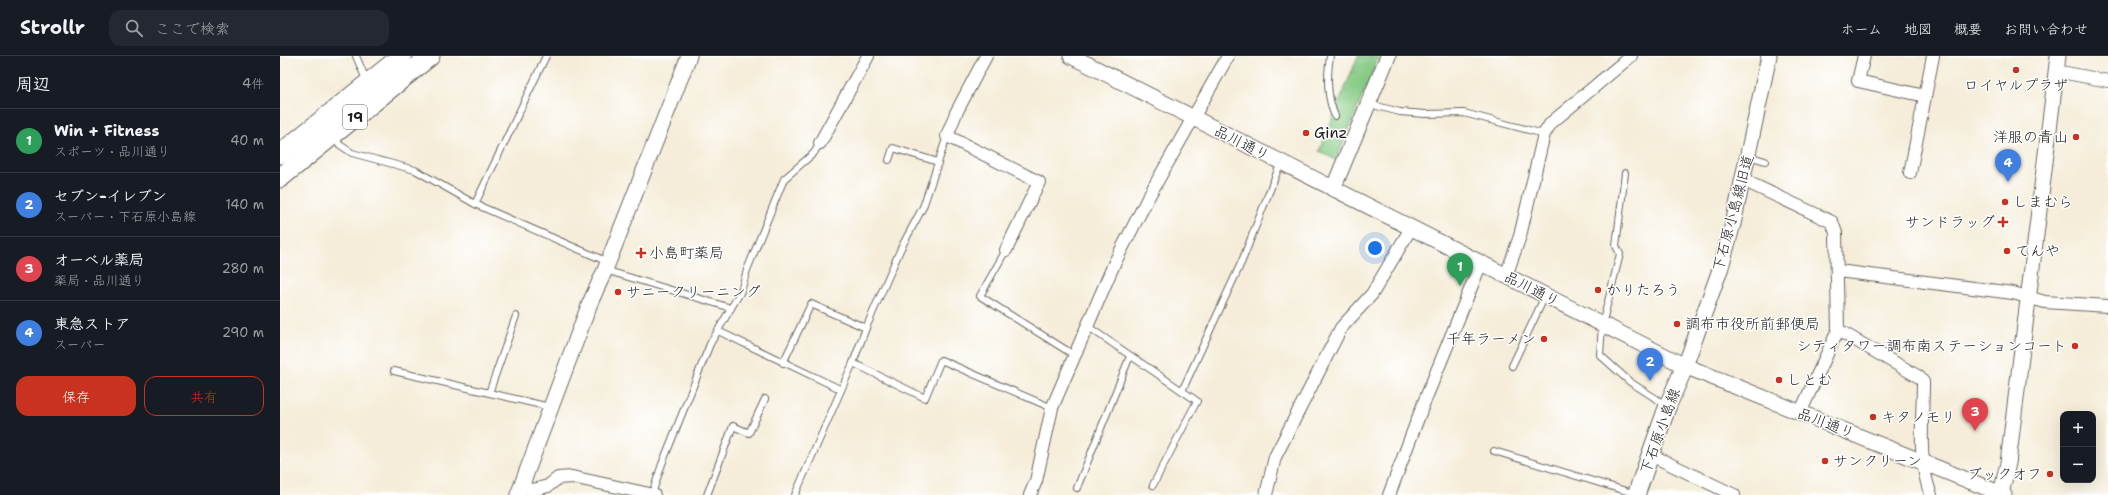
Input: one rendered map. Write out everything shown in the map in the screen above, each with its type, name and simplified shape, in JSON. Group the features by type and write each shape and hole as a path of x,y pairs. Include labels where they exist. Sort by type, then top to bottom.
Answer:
{"main road":[{"name":"19","path":"280,154 402,56"},
{"name":"19","path":"280,178 430,56"},
{"name":"下石原小島線","path":"1636,495 1668,405 1685,366"}],"street":[{"path":"653,495 572,477 558,478 548,486 533,490 519,491 590,303 607,266 689,56"},
{"path":"820,143 868,56"},
{"path":"986,56 956,112 947,136 1039,182 1006,250"},
{"name":"品川通り","path":"1071,56 1685,366 1800,413 1922,460 1985,491 2003,494"},
{"path":"1030,495 1036,481 1052,408 1124,243 1228,56"},
{"path":"1333,189 1388,56"},
{"path":"1506,276 1520,236 1544,134 1551,122 1631,56"},
{"name":"下石原小島線旧道","path":"1685,366 1721,267 1749,156 1769,56"},
{"path":"1864,56 1858,81 1925,96"},
{"path":"1910,173 1933,56"},
{"path":"2003,494 2058,56"},
{"path":"2056,71 2108,81"},
{"path":"1743,180 1832,222 1836,233 1838,271 1838,330 1800,413"},
{"path":"1266,495 1275,457 1341,328 1372,294 1411,228"},
{"path":"1389,495 1423,405 1481,263"},
{"path":"1838,271 2013,293 2045,302 2108,306"},
{"path":"1838,330 1919,377 1923,382 1922,460 1924,477 1931,495"},
{"path":"1651,455 1734,495"}],"lane":[{"path":"356,56 368,83"},
{"path":"475,204 546,56"},
{"path":"1330,56 1328,83 1331,107 1335,116"},
{"path":"1369,104 1400,112 1425,114 1464,113 1544,134"},
{"path":"333,135 340,145 352,153 415,170 475,204 607,266 732,308"},
{"path":"795,495 840,389 853,363 866,328 901,248 924,207 947,136"},
{"path":"653,495 662,464 710,344 741,291 747,270 784,179 814,153 820,143"},
{"path":"889,160 893,148 938,162"},
{"path":"1749,156 1765,161"},
{"path":"1182,391 1242,261 1281,162"},
{"path":"1625,173 1616,246 1620,254 1602,324 1600,355 1630,382 1668,405"},
{"path":"1006,250 980,296 1074,355"},
{"path":"1512,366 1545,296"},
{"path":"783,363 811,304 866,328"},
{"path":"489,393 516,316"},
{"path":"1087,326 1197,401 1153,485"},
{"path":"718,331 840,389"},
{"path":"1077,488 1130,356"},
{"path":"853,363 925,398 941,360 1052,408"},
{"path":"394,372 552,407"},
{"path":"708,495 733,426 749,433 765,399"},
{"path":"1494,451 1636,495"}],"green space":[{"path":"1358,56 1379,56 1336,160 1319,151"}],"place":[{"name":"ロイヤルプラザ","path":"2016,70"},
{"name":"Ginz","path":"1306,133"},
{"name":"洋服の青山","path":"2076,137"},
{"name":"東急ストア","path":"2008,182"},
{"name":"しまむら","path":"2005,202"},
{"name":"サンドラッグ","path":"2003,222"},
{"name":"てんや","path":"2007,251"},
{"name":"小島町薬局","path":"641,253"},
{"name":"Win + Fitness","path":"1460,286"},
{"name":"かりたろう","path":"1598,290"},
{"name":"サニークリーニング","path":"618,292"},
{"name":"調布市役所前郵便局","path":"1677,324"},
{"name":"千年ラーメン","path":"1544,339"},
{"name":"シティタワー調布南ステーションコート","path":"2075,346"},
{"name":"しとむ","path":"1779,380"},
{"name":"セブン-イレブン","path":"1650,381"},
{"name":"キタノモリ","path":"1873,417"},
{"name":"オーベル薬局","path":"1975,431"},
{"name":"サンクリーン","path":"1825,461"},
{"name":"ブックオフ","path":"2050,474"}]}
